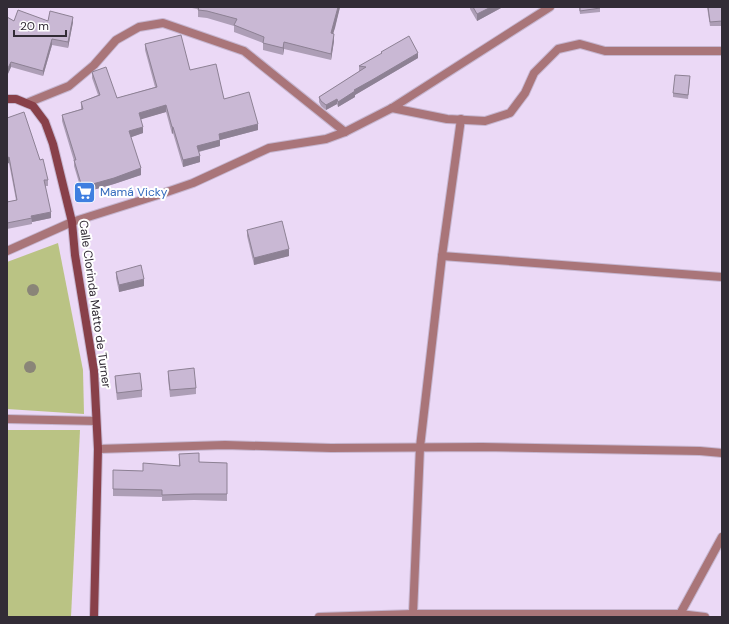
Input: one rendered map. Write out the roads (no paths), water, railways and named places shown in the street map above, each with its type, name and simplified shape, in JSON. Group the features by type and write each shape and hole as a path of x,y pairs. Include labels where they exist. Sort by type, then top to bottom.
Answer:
{"street":[{"path":"7,251 72,222 193,183 270,148 326,139 345,132 392,108 550,7"},
{"path":"7,99 16,99 27,103 69,86 94,65 116,40 139,27 164,22 244,51 345,132"},
{"path":"392,108 447,119 485,121 510,113 525,93 534,73 558,49 580,44 605,51 722,51"},
{"name":"Calle Clorinda Matto de Turner","path":"27,103 33,106 45,122 53,144 72,222 75,256 94,371 98,449 94,617"},
{"path":"413,615 420,447 442,256 461,119"},
{"path":"442,256 722,277"},
{"path":"7,419 96,421"},
{"path":"98,449 225,445 330,448 482,447 722,452"},
{"path":"680,616 722,536"},
{"path":"319,617 413,615 705,617"}],"place":[{"name":"Mamá Vicky","path":"85,192"}]}
